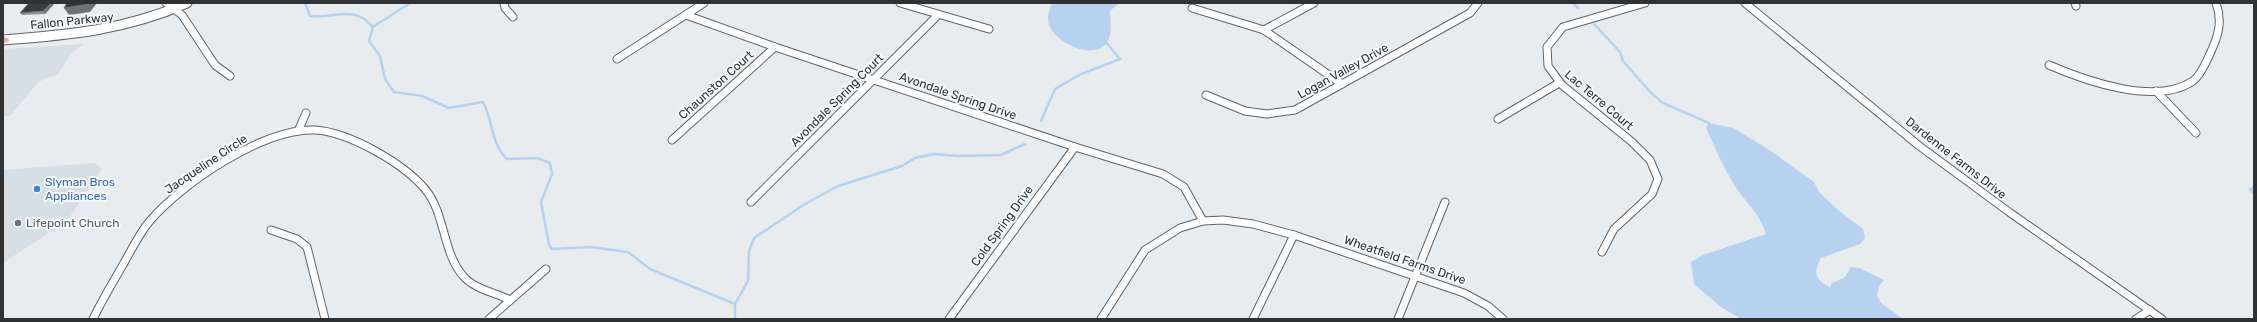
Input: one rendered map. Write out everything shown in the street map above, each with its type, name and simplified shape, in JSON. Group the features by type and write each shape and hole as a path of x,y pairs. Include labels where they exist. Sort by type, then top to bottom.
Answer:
{"street":[{"path":"166,3 182,15 215,65 230,76"},
{"name":"Fallon Parkway","path":"3,40 114,30 143,22 187,3"},
{"path":"504,3 505,8 513,17"},
{"path":"617,59 704,3"},
{"path":"900,3 989,29"},
{"path":"1264,30 1314,3"},
{"name":"Logan Valley Drive","path":"1206,95 1246,111 1267,114 1295,110 1470,13 1478,3"},
{"name":"Lac Terre Court","path":"1602,252 1609,235 1653,193 1658,179 1652,164 1644,152 1558,83 1546,64 1544,54 1546,44 1553,34 1563,27 1645,3"},
{"name":"Dardenne Farms Drive","path":"1745,3 1794,40 1916,143 1970,185 2162,319"},
{"path":"2049,65 2090,81 2112,87 2156,91 2183,86 2193,81 2200,74 2219,34 2221,23 2216,3"},
{"path":"1192,8 1264,30 1342,84"},
{"name":"Avondale Spring Drive","path":"686,15 775,47 1075,147 1150,169 1176,180 1189,192 1203,221"},
{"name":"Avondale Spring Court","path":"751,202 938,15"},
{"name":"Chaunston Court","path":"672,140 775,47"},
{"path":"1498,119 1558,83"},
{"path":"2156,91 2196,133"},
{"path":"298,131 306,113"},
{"name":"Jacqueline Circle","path":"93,319 137,240 164,206 184,190 247,148 272,137 298,131 331,132 349,139 384,156 422,186 434,204 452,257 464,278 510,300"},
{"name":"Cold Spring Drive","path":"949,319 1075,147"},
{"path":"1398,319 1444,202"},
{"name":"Wheatfield Farms Drive","path":"1101,319 1145,250 1180,228 1203,221 1239,221 1294,235 1464,293 1488,306 1503,319"},
{"path":"271,230 297,239 307,247 325,319"},
{"path":"1253,319 1294,235"},
{"path":"489,319 546,269"},
{"path":"2136,319 2150,310"}],"shaded area":[{"path":"83,44 71,54 58,74 38,82 10,116 3,116 3,49"},
{"path":"94,163 102,169 67,221 3,263 3,170"}],"water":[{"path":"1052,3 1119,3 1110,11 1110,37 1106,44 1100,49 1084,50 1075,48 1060,39 1050,27 1048,21 1048,15"},
{"path":"1709,123 1733,128 1768,149 1814,182 1819,192 1838,210 1863,229 1865,238 1860,244 1821,258 1816,272 1818,279 1830,287 1832,283 1845,277 1851,267 1859,268 1884,280 1879,286 1877,296 1881,303 1903,319 1741,319 1721,307 1694,284 1691,262 1703,255 1766,234 1758,217 1734,185 1725,169 1706,128"}],"building":[{"path":"29,3 51,3 43,11 20,13"},
{"path":"67,3 86,3 84,5 64,8"}],"waterway":[{"path":"305,3 310,16 351,14 365,20 373,27"},
{"path":"373,27 410,3"},
{"path":"1573,3 1578,8"},
{"path":"1594,24 1620,52 1623,61 1651,93 1663,103 1709,123"},
{"path":"373,27 369,41 380,56 385,79 394,92 422,96 449,108 483,102 495,139 502,153 507,159 537,158 550,163 552,174 541,202 549,245 552,249 590,247 628,252 650,269 735,304"},
{"path":"1041,121 1055,89 1079,75 1120,59 1105,41"},
{"path":"735,304 748,281 749,251 754,238 805,204 838,186 902,166 915,158 934,154 959,156 1001,155 1025,144"},
{"path":"2254,187 2250,189 2254,193"},
{"path":"735,304 735,319"}],"place":[{"name":"Slyman Bros Appliances","path":"37,189"},
{"name":"Lifepoint Church","path":"18,223"}]}
